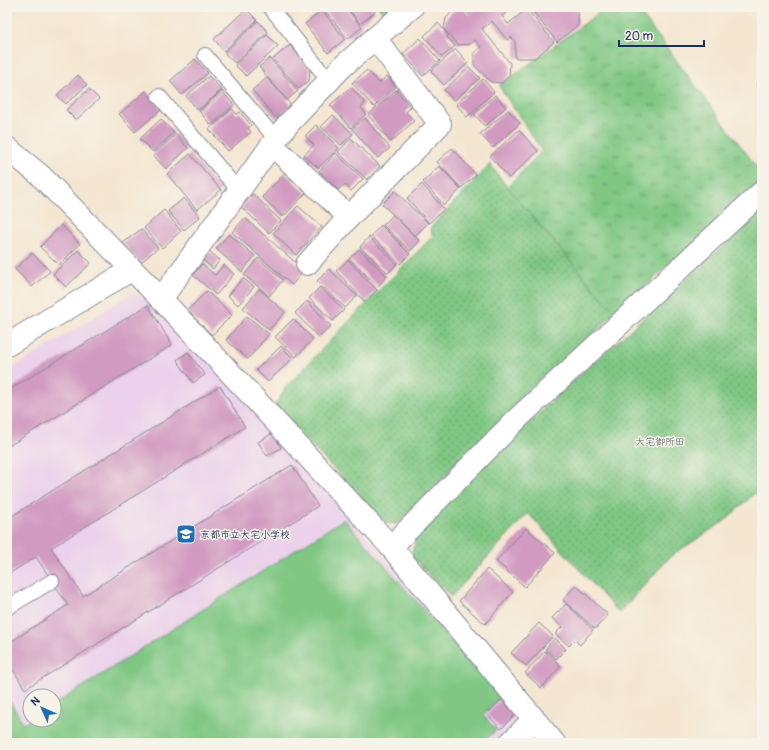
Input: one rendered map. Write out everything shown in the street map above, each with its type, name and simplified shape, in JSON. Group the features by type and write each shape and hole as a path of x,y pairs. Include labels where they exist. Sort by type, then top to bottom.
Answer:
{"street":[{"path":"161,299 288,124 342,67 412,7"},
{"path":"307,264 440,124 375,38"},
{"path":"274,142 350,217"},
{"path":"7,148 41,176 131,270 161,299 259,403 391,547 554,743"},
{"path":"391,547 517,419 762,192"},
{"path":"7,345 131,270"},
{"path":"510,743 534,719"}],"lane":[{"path":"270,7 329,81"},
{"path":"205,55 274,142"},
{"path":"159,96 239,192"},
{"path":"7,608 52,581"}],"shaded area":[{"name":"京都市立大宅小学校","path":"132,293 150,301 196,346 516,704 518,717 492,743 7,743 7,372"}],"green space":[{"path":"378,7 400,7 387,18"},
{"path":"607,7 636,7 762,174 762,183 615,313 507,187 542,151 499,86"},
{"path":"490,164 507,187 615,313 477,444 398,524 386,523 274,407 286,387 433,236 430,228"},
{"name":"大宅御所田","path":"762,211 762,492 754,494 726,520 671,556 619,613 528,513 451,597 411,556 418,533 491,458 569,385"},
{"path":"344,519 500,697 483,715 496,730 482,743 7,743 7,697 22,721 22,728 62,728 62,700"}],"building":[{"path":"345,7 362,27 348,39 323,8"},
{"path":"347,7 371,7 375,12 360,24"},
{"path":"457,7 462,7 469,15 477,7 514,7 502,16 508,24 527,9 554,42 535,58 515,58 515,41 511,37 507,40 492,21 482,29 510,63 509,76 502,83 491,82 474,65 474,53 481,47 475,40 470,44 458,45 444,29 446,18"},
{"path":"529,7 578,7 578,25 557,42"},
{"path":"246,9 257,20 224,51 214,39"},
{"path":"322,10 345,39 328,53 305,24"},
{"path":"258,21 268,32 235,63 224,53"},
{"path":"438,23 455,46 442,57 424,36"},
{"path":"267,35 278,46 246,76 235,65"},
{"path":"420,38 440,61 423,76 403,54"},
{"path":"290,45 310,69 309,81 299,89 273,59"},
{"path":"456,49 468,63 444,85 431,71"},
{"path":"270,58 298,91 287,100 259,67"},
{"path":"195,59 208,73 182,95 170,81"},
{"path":"469,67 480,78 454,101 444,90"},
{"path":"367,70 379,83 387,76 396,87 374,107 352,83"},
{"path":"78,75 87,85 66,104 57,95"},
{"path":"209,76 222,90 198,110 186,96"},
{"path":"267,78 291,105 276,118 252,90"},
{"path":"483,79 494,92 467,117 456,104"},
{"path":"762,80 762,91 756,85"},
{"path":"351,87 365,103 361,108 366,114 351,128 330,105"},
{"path":"89,89 99,99 76,120 66,110"},
{"path":"396,90 411,107 406,112 414,121 391,142 368,115"},
{"path":"146,91 162,109 135,132 119,114"},
{"path":"222,91 234,105 211,125 199,111"},
{"path":"495,95 506,107 485,126 474,114"},
{"path":"232,109 237,114 240,112 251,125 248,128 251,132 228,151 209,129"},
{"path":"508,110 520,123 493,148 480,134"},
{"path":"333,115 353,134 341,145 321,127"},
{"path":"365,118 390,148 378,158 352,129"},
{"path":"161,119 174,133 153,152 140,139"},
{"path":"316,125 339,148 318,168 304,155 314,145 305,136"},
{"path":"519,130 538,151 509,178 490,156"},
{"path":"176,134 188,148 166,169 153,155"},
{"path":"351,138 380,166 367,180 338,152"},
{"path":"452,148 476,175 461,188 437,162"},
{"path":"336,153 363,179 351,191 345,184 338,190 319,171"},
{"path":"190,154 221,190 197,210 167,174"},
{"path":"439,166 461,189 444,205 423,182"},
{"path":"285,173 306,193 283,217 262,197"},
{"path":"422,184 444,209 429,223 407,198"},
{"path":"395,191 428,223 415,236 382,204"},
{"path":"253,194 281,221 269,233 241,207"},
{"path":"184,198 200,217 184,230 168,211"},
{"path":"298,206 322,227 296,255 273,233"},
{"path":"164,210 181,231 162,248 144,228"},
{"path":"393,215 420,241 410,251 383,225"},
{"path":"245,218 304,270 292,285 232,232"},
{"path":"61,225 80,244 59,265 40,247"},
{"path":"381,225 410,254 400,264 371,236"},
{"path":"141,229 158,248 140,263 123,243"},
{"path":"229,234 255,256 242,272 216,249"},
{"path":"369,237 397,264 388,273 360,247"},
{"path":"359,249 387,276 378,286 349,259"},
{"path":"78,250 91,263 66,287 53,274"},
{"path":"209,251 220,260 213,269 202,259"},
{"path":"32,253 50,271 32,287 15,269"},
{"path":"258,258 283,280 269,296 244,275"},
{"path":"348,260 377,290 365,302 336,271"},
{"path":"202,264 215,275 224,265 234,274 216,295 193,275"},
{"path":"329,269 357,296 345,308 317,281"},
{"path":"243,278 254,287 238,305 228,296"},
{"path":"320,287 344,310 333,321 309,298"},
{"path":"259,289 285,312 269,330 243,308"},
{"path":"207,291 232,315 212,335 187,311"},
{"path":"307,301 331,326 319,338 295,313"},
{"path":"148,305 172,345 7,447 7,391"},
{"path":"247,316 269,334 248,359 226,340"},
{"path":"293,319 313,339 296,357 275,337"},
{"path":"281,346 293,358 268,382 256,370"},
{"path":"188,352 205,375 193,383 177,360"},
{"path":"220,386 245,427 51,548 83,596 292,465 318,506 27,688 24,688 7,660 7,644 68,605 36,557 7,575 7,519"},
{"path":"273,433 281,448 267,456 258,442"},
{"path":"526,528 555,553 525,587 496,561"},
{"path":"487,569 513,592 485,624 459,601"},
{"path":"576,585 608,615 595,629 563,600"},
{"path":"566,604 593,630 580,645 575,640 569,646 555,634 562,627 552,618"},
{"path":"539,623 553,636 526,666 511,653"},
{"path":"555,638 566,649 556,659 545,649"},
{"path":"545,651 561,666 541,688 525,673"},
{"path":"501,700 516,714 501,729 487,714"}],"place":[{"name":"京都市立大宅小学校","path":"186,534"}]}
